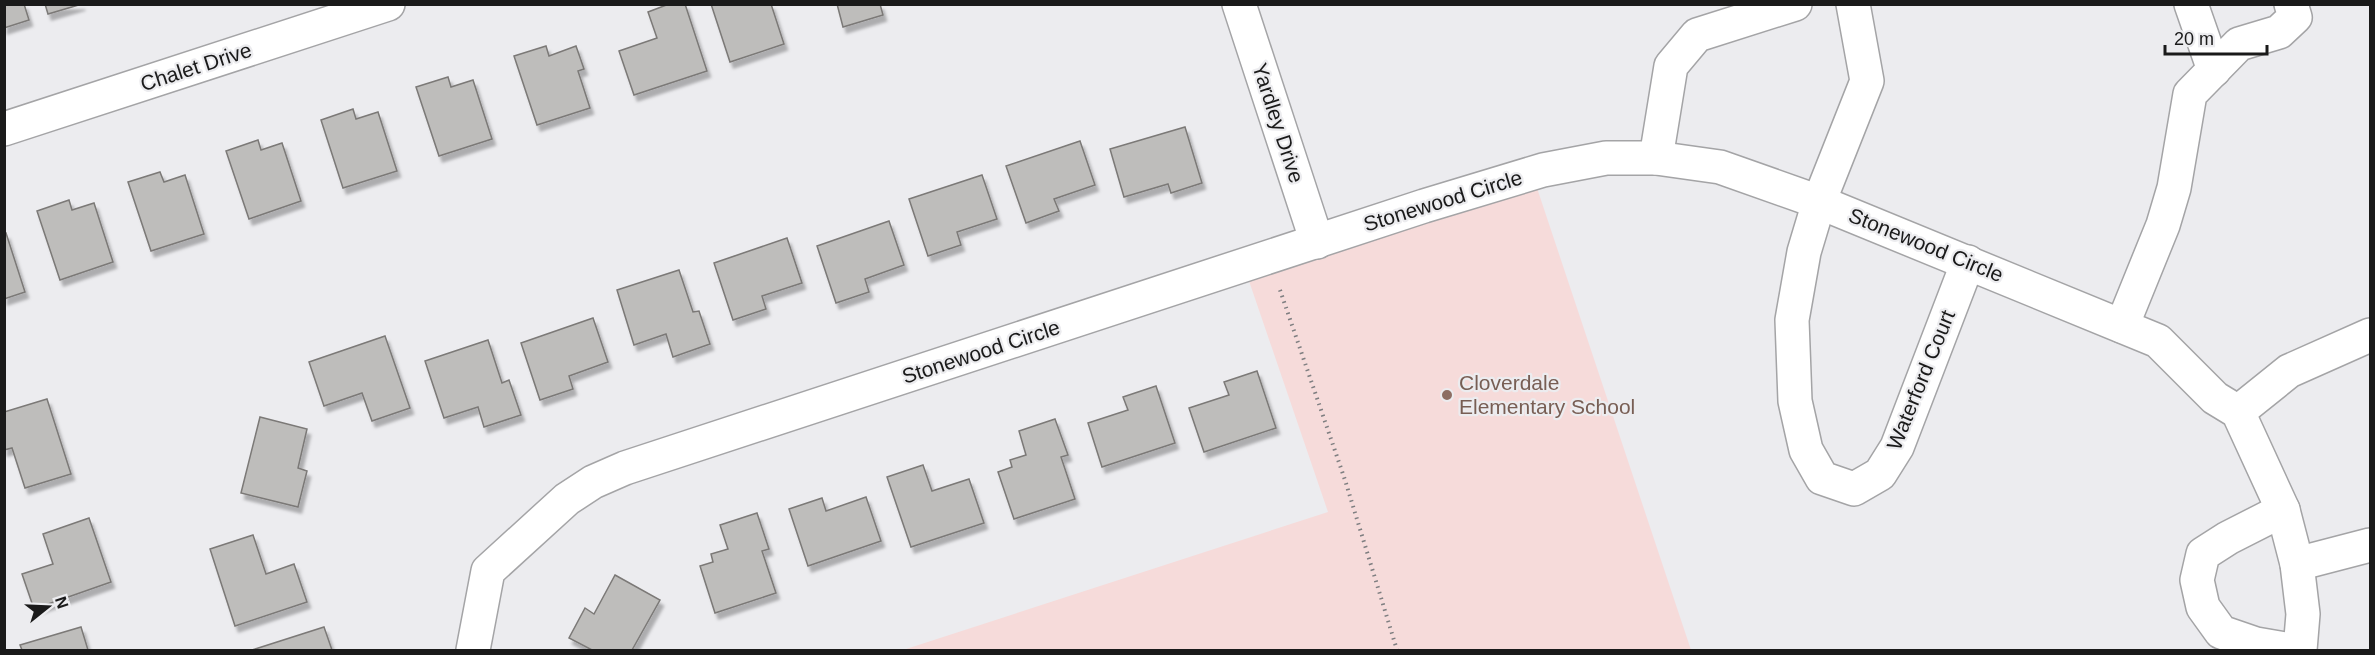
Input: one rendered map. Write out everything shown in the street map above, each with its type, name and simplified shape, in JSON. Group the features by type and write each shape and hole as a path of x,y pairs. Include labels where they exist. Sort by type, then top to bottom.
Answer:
{"street":[{"name":"Chalet Drive","path":"4,129 388,4"},
{"name":"Yardley Drive","path":"1239,4 1317,242"},
{"path":"1656,158 1671,66 1697,35 1795,4"},
{"name":"Waterford Court","path":"1853,4 1867,81 1819,201 1804,252 1792,320 1795,401 1806,450 1822,478 1854,489 1880,474 1897,447 1968,262"},
{"path":"2191,4 2214,70"},
{"path":"2122,326 2166,216 2174,188 2190,94 2240,44 2279,32 2295,17 2291,4"},
{"name":"Stonewood Circle","path":"473,651 488,571 560,505 593,483 625,468 1543,170 1606,158 1656,158 1720,167 1819,201 2158,341 2215,398 2238,412"},
{"path":"2300,651 2303,614 2297,564 2283,510 2238,412 2289,371 2370,335"},
{"path":"2283,510 2228,538 2203,554 2196,580 2203,607 2221,632 2256,644 2291,651"},
{"path":"2297,564 2370,545"}],"path":[{"path":"1270,257 1285,310 1345,480 1397,651"}],"shaded area":[{"name":"Cloverdale Elementary School","path":"1536,185 1691,650 903,650 1328,512 1248,278"}],"building":[{"path":"4,4 24,4 29,20 4,28"},
{"path":"45,4 82,4 48,14"},
{"path":"669,4 685,4 707,71 634,95 619,51 657,38 648,12"},
{"path":"711,4 771,4 784,44 730,62"},
{"path":"837,4 880,4 883,15 843,27"},
{"path":"546,46 549,56 576,46 584,69 578,71 590,108 537,125 514,56"},
{"path":"448,77 451,87 473,80 492,139 439,156 416,87"},
{"path":"353,109 356,119 378,112 397,171 343,188 321,120"},
{"path":"1185,127 1202,183 1171,193 1168,184 1124,197 1110,149"},
{"path":"258,140 261,150 282,143 301,201 249,219 226,151"},
{"path":"1080,141 1095,185 1054,199 1059,211 1026,223 1006,166"},
{"path":"160,172 164,182 185,175 204,234 151,251 128,182"},
{"path":"982,175 997,219 957,232 961,245 928,256 909,199"},
{"path":"69,200 72,210 94,203 113,262 60,280 37,211"},
{"path":"889,221 904,265 865,279 869,292 836,303 817,246"},
{"path":"6,233 25,292 4,299 4,234"},
{"path":"787,238 802,283 762,296 766,309 733,320 714,263"},
{"path":"679,270 693,312 699,311 710,344 673,357 666,334 634,345 617,290"},
{"path":"593,318 608,362 569,376 573,389 540,400 521,343"},
{"path":"385,336 410,408 372,421 362,393 324,406 309,362"},
{"path":"488,340 502,383 509,380 521,415 484,427 478,407 444,418 425,361"},
{"path":"1257,371 1276,428 1204,452 1189,408 1229,395 1224,382"},
{"path":"1156,386 1175,443 1102,467 1088,423 1128,410 1123,397"},
{"path":"47,399 71,474 25,488 12,448 4,450 4,412"},
{"path":"260,417 307,429 298,468 307,471 298,507 241,493"},
{"path":"1055,419 1068,455 1061,457 1075,499 1014,519 998,472 1012,467 1010,460 1026,455 1019,431"},
{"path":"923,465 932,491 969,479 984,523 911,547 887,477"},
{"path":"866,497 881,541 808,566 789,509 822,498 826,511"},
{"path":"757,513 769,549 762,551 776,593 715,613 700,566 713,562 711,554 728,549 720,525"},
{"path":"89,518 111,582 34,609 22,574 53,564 43,534"},
{"path":"253,535 266,574 294,564 307,602 235,626 210,549"},
{"path":"615,575 660,600 632,650 592,650 569,638 585,608 594,614"},
{"path":"81,627 88,650 22,650 20,645"},
{"path":"324,627 332,650 252,650"}],"place":[{"name":"Cloverdale Elementary School","path":"1447,395"}]}
